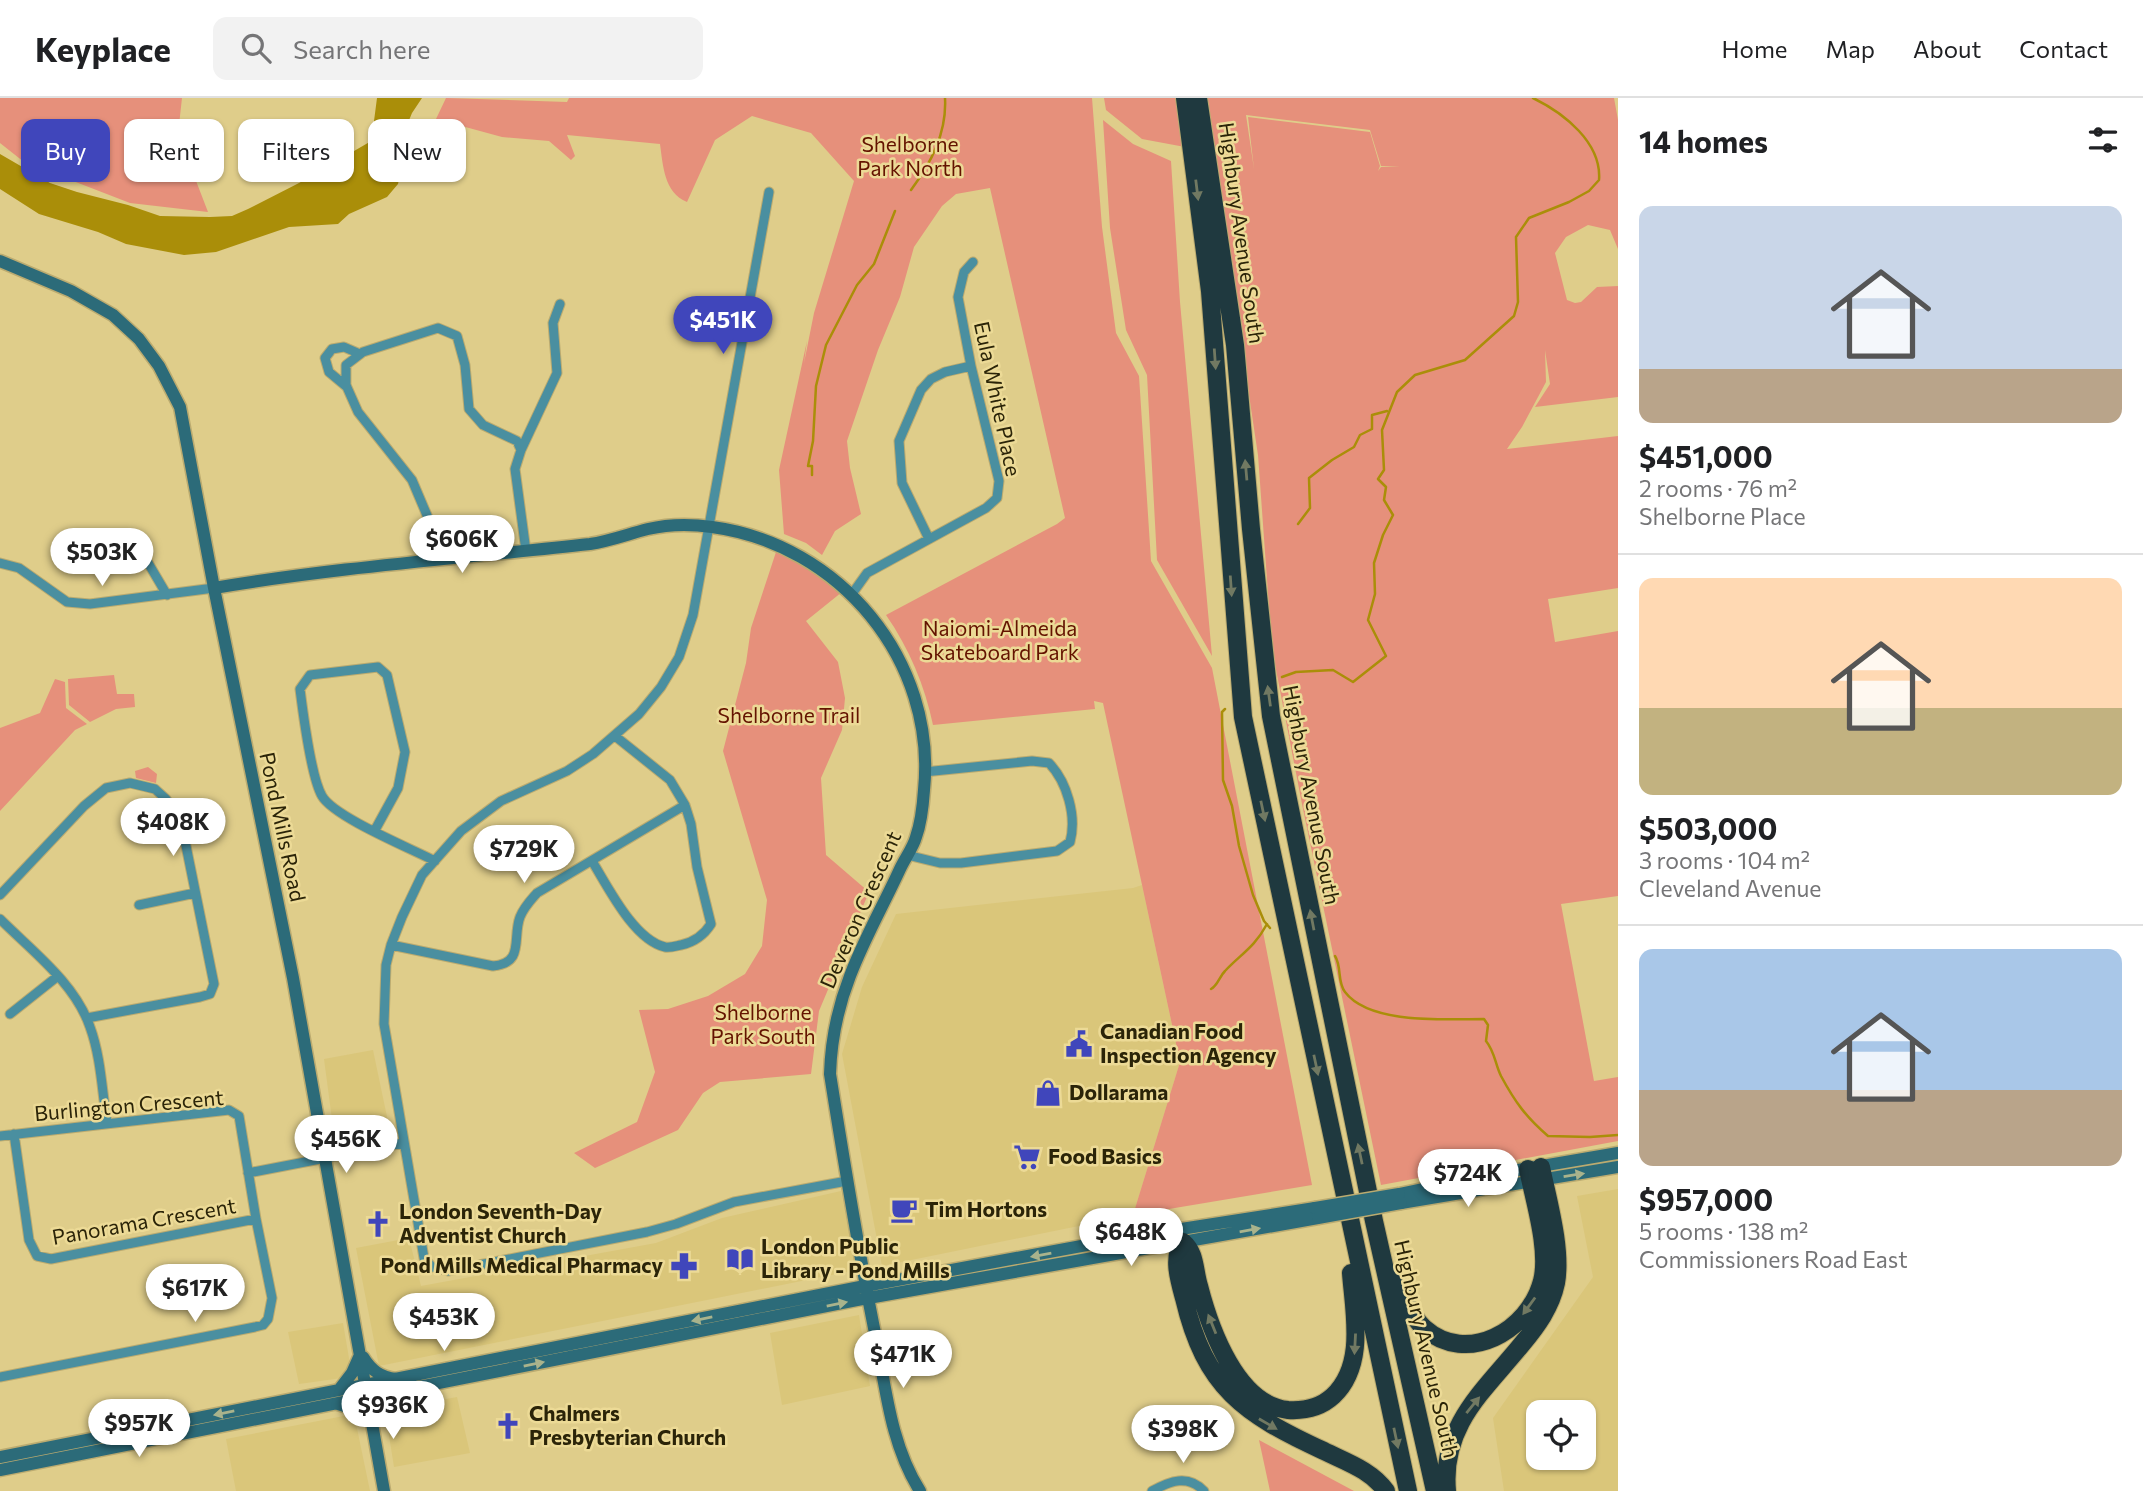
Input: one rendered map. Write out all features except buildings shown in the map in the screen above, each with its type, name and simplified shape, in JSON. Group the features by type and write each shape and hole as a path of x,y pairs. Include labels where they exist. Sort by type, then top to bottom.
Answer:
{"highway":[{"name":"Highbury Avenue South","path":"1185,98 1210,291 1243,717 1408,1491"},
{"name":"Highbury Avenue South","path":"1198,98 1235,345 1271,716 1374,1221 1434,1491"},
{"path":"1374,1221 1403,1297 1423,1327 1448,1342 1468,1345 1480,1343 1511,1328 1537,1295 1542,1281 1543,1254 1536,1174"},
{"path":"1447,1491 1448,1451 1458,1426 1536,1326 1553,1292 1557,1259 1536,1174"},
{"path":"1181,1235 1191,1250 1198,1285 1212,1327 1221,1348 1245,1385 1261,1401 1273,1408 1305,1410 1326,1402 1339,1389 1354,1356 1355,1334 1348,1242 1350,1228"},
{"path":"1181,1235 1176,1254 1187,1312 1203,1355 1218,1378 1238,1402 1259,1419 1357,1467 1373,1477 1386,1491"}],"main road":[{"name":"Pond Mills Road","path":"0,261 71,291 113,315 139,339 159,366 180,407 293,978 384,1491"},
{"name":"Deveron Crescent","path":"214,588 278,577 593,543 675,525 708,527 747,534 794,551 838,581 876,622 906,673 922,725 924,789 916,837 850,975 837,1015 830,1074 866,1293 896,1441 905,1467 920,1491"},
{"path":"0,1470 334,1403 403,1378 1181,1235 1536,1174 1618,1153"},
{"path":"1536,1174 1618,1167"},
{"path":"0,1457 339,1390 395,1392 866,1293"},
{"path":"360,1354 367,1364 383,1376 403,1378"},
{"path":"339,1390 352,1373 360,1354"},
{"path":"334,1403 354,1409 373,1424 387,1398 395,1392"}],"street":[{"path":"769,192 693,615 679,657 654,696 615,736 567,771 501,801 461,831 422,875 391,945 386,965 384,1024 424,1258 432,1267 448,1271 646,1232 756,1196 847,1181"},
{"name":"Eula White Place","path":"852,594 867,573 986,508 997,498 999,481 971,366 958,297 964,272 973,262"},
{"path":"526,551 516,470 521,450 557,373 553,323 560,304"},
{"path":"434,561 429,520 412,480 358,412 347,388 346,365 360,354 438,328 457,336 464,365 469,409 483,425 517,441 521,450"},
{"path":"347,388 329,372 326,358 332,349 344,347 360,354"},
{"path":"929,539 902,483 899,442 921,390 931,379 945,372 971,366"},
{"path":"108,549 137,544 167,595"},
{"path":"0,563 19,568 67,602 90,604 214,588"},
{"path":"375,830 398,788 405,752 387,675 378,667 310,675 300,689 314,768 322,796 337,811 435,861"},
{"path":"592,862 622,909 650,941 667,948 686,944 704,935 711,924 685,805 670,780 615,736"},
{"path":"907,855 940,863 961,863 1057,851 1070,842 1074,828 1063,779 1049,763 1032,761 924,772"},
{"path":"0,895 84,806 106,788 130,783 155,789 166,799 181,821 214,984 209,994 87,1018"},
{"path":"391,945 493,966 504,965 512,958 517,945 519,920 525,907 537,893 685,805"},
{"path":"139,905 195,893"},
{"path":"0,919 58,976 87,1018 97,1050 107,1123"},
{"path":"10,1014 58,976"},
{"name":"Burlington Crescent","path":"0,1136 229,1110 239,1116 272,1298 272,1311 263,1325 0,1377"},
{"name":"Panorama Crescent","path":"14,1134 29,1241 37,1255 51,1259 256,1219"},
{"path":"248,1173 403,1143"},
{"path":"1152,1491 1180,1480 1191,1481 1204,1491"}],"shaded area":[{"path":"377,98 422,98 410,119 374,119"},
{"path":"368,143 368,182 398,182 387,197 349,214 338,224 289,227 216,252 184,255 126,244 98,232 39,214 0,189 0,154 21,166 21,182 48,182 160,216 232,216 301,182 354,182 354,151"},
{"path":"1142,885 1180,1062 1133,1215 882,1266 842,1054 862,987 896,914"},
{"path":"373,1050 390,1131 335,1142 324,1059"},
{"path":"1618,1189 1618,1491 1504,1491 1493,1418 1593,1277 1577,1196"},
{"path":"841,1191 856,1270 379,1366 356,1248 409,1238 421,1286 656,1243 722,1218"},
{"path":"859,1315 870,1386 782,1405 770,1333"},
{"path":"343,1323 350,1364 342,1378 299,1384 288,1332"},
{"path":"457,1397 470,1453 394,1467 385,1410"},
{"path":"354,1414 370,1491 236,1491 226,1439"}],"green space":[{"path":"0,98 182,98 180,119 124,119 124,182 196,182 208,212 130,203 76,182 110,182 110,119 21,119 21,160 0,143"},
{"path":"446,98 567,102 569,98 1092,98 1102,227 1116,333 1139,376 1151,561 1212,668 1312,1185 1133,1215 1180,1062 1103,703 1094,701 1095,709 933,725 915,668 886,615 1065,518 990,188 956,194 942,206 914,247 900,297 878,350 847,441 850,468 861,514 835,531 822,555 806,543 784,534 779,470 814,313 854,181 811,133 752,116 715,140 687,202 679,198 669,185 660,144 567,135 575,156 571,160 549,141 502,137 466,127 466,119 436,119"},
{"path":"1104,98 1178,98 1185,147 1142,139 1106,110"},
{"path":"1207,98 1614,98 1618,120 1618,249 1610,230 1588,225 1566,237 1555,253 1567,300 1581,302 1597,287 1618,286 1618,397 1535,407 1550,384 1545,350 1546,382 1507,449 1618,436 1618,588 1548,599 1555,642 1618,631 1618,896 1561,904 1594,1081 1618,1077 1618,1141 1381,1185 1272,649 1258,455","holes":["1246,115 1370,130 1381,166 1400,166 1381,167 1378,171 1380,166 1370,132 1248,117 1254,169"]},
{"path":"1103,120 1133,144 1171,161 1180,302 1212,656 1157,560 1147,375 1126,330 1110,228"},
{"name":"Shelborne Trail","path":"777,549 842,592 806,621 838,662 845,698 842,730 821,778 826,855 869,892 819,1011 811,1074 720,1082 703,1093 678,1130 595,1168 574,1153 637,1122 655,1072 639,1010 668,1009 708,996 745,974 762,946 767,900 723,751 746,663 751,628"},
{"path":"114,675 117,694 134,694 135,707 116,709 90,722 69,705 68,679"},
{"path":"55,679 65,682 66,708 87,724 75,730 0,811 0,728 40,713"},
{"path":"148,767 157,774 156,783 136,778 135,771"},
{"path":"1259,1440 1354,1491 1270,1491"}],"waterway":[{"path":"911,190 936,147 943,123 945,98"},
{"path":"1282,677 1296,672 1333,670 1353,682 1386,656 1368,620 1375,594 1374,563 1393,515 1384,500 1386,487 1378,479 1384,470 1382,430 1397,392 1415,375 1465,360 1514,316 1518,302 1516,237 1529,218 1569,202 1589,191 1599,180 1598,166 1588,142 1557,112 1533,98"},
{"path":"812,475 812,466 808,466 813,441 816,386 826,345 857,285 874,264 895,211"},
{"path":"1298,524 1310,508 1309,478 1354,447 1360,435 1372,429 1372,415 1387,411"},
{"path":"1225,709 1222,712 1223,780 1232,806 1239,846 1253,895 1264,921 1270,928"},
{"path":"1211,989 1252,945 1267,924"},
{"path":"1335,956 1345,992 1357,1003 1372,1010 1410,1018 1484,1019 1488,1025 1486,1041 1501,1076 1522,1109 1548,1136 1618,1135"}],"place":[{"name":"Canadian Food Inspection Agency","path":"1079,1044"},
{"name":"Dollarama","path":"1048,1093"},
{"name":"Food Basics","path":"1027,1157"},
{"name":"Tim Hortons","path":"904,1210"},
{"name":"London Seventh-Day Adventist Church","path":"378,1224"},
{"name":"London Public Library - Pond Mills","path":"740,1259"},
{"name":"Pond Mills Medical Pharmacy","path":"684,1266"},
{"name":"Chalmers Presbyterian Church","path":"508,1426"}],"park label":[{"name":"Shelborne Park North","path":"910,157"},
{"name":"Naiomi-Almeida Skateboard Park","path":"1000,641"},
{"name":"Shelborne Park South","path":"763,1025"}]}
